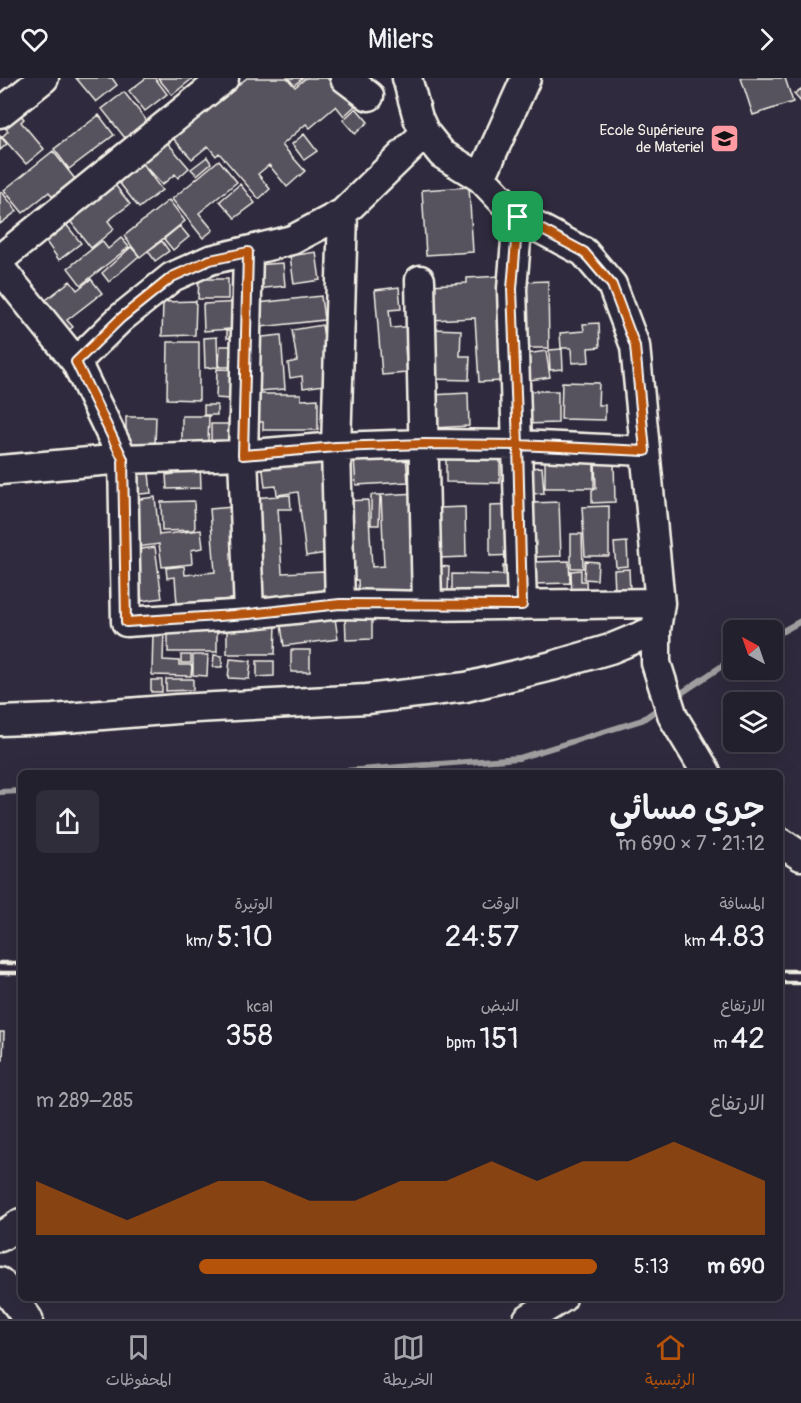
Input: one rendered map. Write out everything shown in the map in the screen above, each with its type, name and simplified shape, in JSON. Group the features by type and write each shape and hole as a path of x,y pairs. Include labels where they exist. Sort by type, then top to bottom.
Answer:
{"street":[{"path":"0,113 44,78"},
{"path":"0,259 224,78"},
{"path":"345,78 369,96"},
{"path":"407,78 418,118 425,133 442,154 481,178 518,217 584,252 612,285 635,346 658,616 656,663 673,717 705,770"},
{"path":"481,178 526,78"},
{"path":"76,362 121,318 172,277 210,260 292,240 343,213 425,133"},
{"path":"340,604 336,447 343,213"},
{"path":"518,217 512,289 522,605"},
{"path":"248,252 243,455 249,614"},
{"path":"0,268 76,362 123,459 126,622 249,614 340,604 522,605 658,616"},
{"path":"420,280 427,606"},
{"path":"0,470 123,459 243,455 336,447 424,444 518,445 645,451"},
{"path":"0,721 367,699 466,687 610,649 658,616"},
{"path":"783,844 801,856"},
{"path":"0,1237 18,1225"},
{"path":"0,1282 28,1319"},
{"path":"528,1319 557,1301"}],"building":[{"path":"76,78 112,78 117,85 96,102"},
{"path":"146,78 155,78 167,94 145,111 129,91"},
{"path":"158,78 193,78 172,95"},
{"path":"247,78 287,78 295,87 306,78 327,78 339,92 342,90 355,106 344,116 336,106 310,128 306,124 282,145 305,171 287,187 269,165 258,174 270,189 259,199 219,153 216,156 208,146 192,159 172,137"},
{"path":"288,78 303,78 294,85"},
{"path":"741,78 785,78 793,102 753,115"},
{"path":"801,89 801,102 794,94"},
{"path":"124,92 147,121 125,138 102,109"},
{"path":"15,108 24,119 21,122 44,149 26,164 2,137 8,131 0,122"},
{"path":"356,108 368,122 355,134 343,120"},
{"path":"99,115 114,135 69,169 54,149"},
{"path":"304,134 317,151 304,160 292,144"},
{"path":"0,136 7,144 0,150"},
{"path":"166,141 189,168 178,178 175,174 162,185 142,163"},
{"path":"53,151 75,179 53,197 49,192 23,213 4,190"},
{"path":"207,157 211,163 197,175 191,169"},
{"path":"219,160 237,182 199,213 213,230 203,238 172,199"},
{"path":"141,162 162,190 139,208 118,181"},
{"path":"112,181 130,204 108,221 114,229 91,248 67,217"},
{"path":"240,184 255,203 235,218 220,201"},
{"path":"469,187 473,252 426,255 422,190"},
{"path":"2,192 17,211 0,224 0,193"},
{"path":"169,200 185,221 140,257 124,236"},
{"path":"65,223 81,243 59,260 44,239"},
{"path":"180,226 189,237 173,250 164,239"},
{"path":"121,238 129,247 81,285 68,268 102,241 108,249"},
{"path":"162,241 169,251 155,261 148,251"},
{"path":"131,247 139,256 109,282 102,273"},
{"path":"316,252 320,280 294,284 290,256"},
{"path":"283,263 285,286 256,289 254,265"},
{"path":"500,276 504,381 479,382 475,318 431,320 430,285 467,283 467,278"},
{"path":"91,279 102,293 67,320 73,327 59,338 36,308 70,281 77,290"},
{"path":"199,279 228,279 228,299 198,299"},
{"path":"548,281 549,348 522,348 522,282"},
{"path":"399,287 401,309 389,310 391,328 417,326 419,346 405,347 407,373 382,375 375,290"},
{"path":"321,296 324,320 261,327 258,303"},
{"path":"196,301 195,335 162,336 163,302"},
{"path":"241,302 243,328 204,331 203,304"},
{"path":"599,323 600,347 588,348 589,362 572,363 571,348 561,348 560,333 584,331 583,324"},
{"path":"322,325 331,384 303,388 302,376 290,378 288,363 297,361 292,330"},
{"path":"432,329 461,330 460,356 470,356 469,380 430,379"},
{"path":"227,330 243,330 243,338 227,338"},
{"path":"281,335 285,389 258,391 253,338"},
{"path":"217,337 218,367 205,368 204,338"},
{"path":"168,342 199,342 199,400 167,399"},
{"path":"220,346 231,346 231,367 219,367"},
{"path":"562,349 563,369 550,370 549,350"},
{"path":"546,351 550,377 524,381 520,355"},
{"path":"217,369 245,370 243,400 216,398"},
{"path":"562,382 599,383 598,405 605,405 605,420 561,419"},
{"path":"523,391 558,391 558,423 524,424"},
{"path":"468,393 469,426 433,428 431,395"},
{"path":"249,394 301,394 301,400 318,399 318,430 263,430 263,422 249,422"},
{"path":"204,405 217,405 217,415 204,415"},
{"path":"182,416 209,416 208,442 182,442"},
{"path":"126,417 156,417 155,445 126,445"},
{"path":"211,424 243,424 243,442 211,442"},
{"path":"446,454 500,454 500,483 446,482"},
{"path":"322,455 334,552 306,556 298,492 277,495 276,486 265,487 262,462"},
{"path":"406,455 408,482 356,485 354,459"},
{"path":"545,461 594,461 594,488 545,488"},
{"path":"595,461 614,461 615,502 592,503 592,490 596,489"},
{"path":"174,462 200,462 201,488 167,489 166,475 174,474"},
{"path":"542,467 544,493 531,494 530,468"},
{"path":"149,473 151,493 130,495 128,475"},
{"path":"418,493 422,581 411,582 412,596 359,599 358,580 347,580 342,501 368,500 372,567 384,566 381,495"},
{"path":"290,495 291,509 278,509 282,573 324,571 325,597 259,601 253,498"},
{"path":"371,495 380,495 379,525 371,525"},
{"path":"155,497 159,535 201,530 203,548 191,550 192,564 162,567 159,544 137,547 132,500"},
{"path":"194,501 195,530 162,531 161,502"},
{"path":"559,502 561,556 533,557 531,503"},
{"path":"514,505 515,555 490,556 490,506"},
{"path":"609,506 609,556 585,556 582,507"},
{"path":"233,507 241,598 177,604 175,577 167,578 166,568 184,566 185,575 215,572 210,509"},
{"path":"465,507 466,557 439,558 438,508"},
{"path":"571,534 582,534 583,568 571,568"},
{"path":"627,542 628,566 616,567 614,543"},
{"path":"155,547 162,598 142,601 135,550"},
{"path":"569,561 570,583 534,584 533,562"},
{"path":"585,561 598,562 597,580 584,579"},
{"path":"440,566 449,567 448,594 438,594"},
{"path":"503,566 520,566 519,601 452,599 452,574 503,575"},
{"path":"629,569 630,591 615,592 614,570"},
{"path":"581,570 581,581 586,581 587,598 572,600 571,571"},
{"path":"334,611 338,639 284,646 280,618"},
{"path":"372,611 372,639 346,640 345,612"},
{"path":"227,624 276,625 275,654 227,654"},
{"path":"217,627 217,652 168,652 168,628"},
{"path":"153,631 164,631 163,660 179,661 179,665 192,665 191,676 152,675"},
{"path":"291,650 310,650 310,672 291,672"},
{"path":"181,655 191,655 191,663 181,663"},
{"path":"193,655 208,655 207,676 193,675"},
{"path":"214,655 222,656 222,667 213,667"},
{"path":"230,659 251,661 249,679 228,678"},
{"path":"257,661 274,661 274,676 257,677"},
{"path":"166,679 193,679 193,690 166,691"},
{"path":"151,680 162,680 162,692 151,692"},
{"path":"0,1032 4,1032 3,1060 0,1060"}],"waterway":[{"path":"783,631 801,621"},
{"path":"674,698 723,665"},
{"path":"359,770 519,758 642,720 661,707"},
{"path":"0,792 18,791"}],"railway":[{"path":"0,963 18,963"},
{"path":"783,971 801,971"},
{"path":"0,973 18,973"},
{"path":"783,983 801,983"}],"place":[{"name":"Ecole Supérieure de Materiel","path":"725,139"}],"route":[{"path":"518,217 512,289 518,445 424,444 336,447 243,455 248,252 210,260 172,277 121,318 76,362 123,459 126,622 249,614 340,604 522,605 518,445 645,451 635,346 612,285 584,252 518,217"}]}
